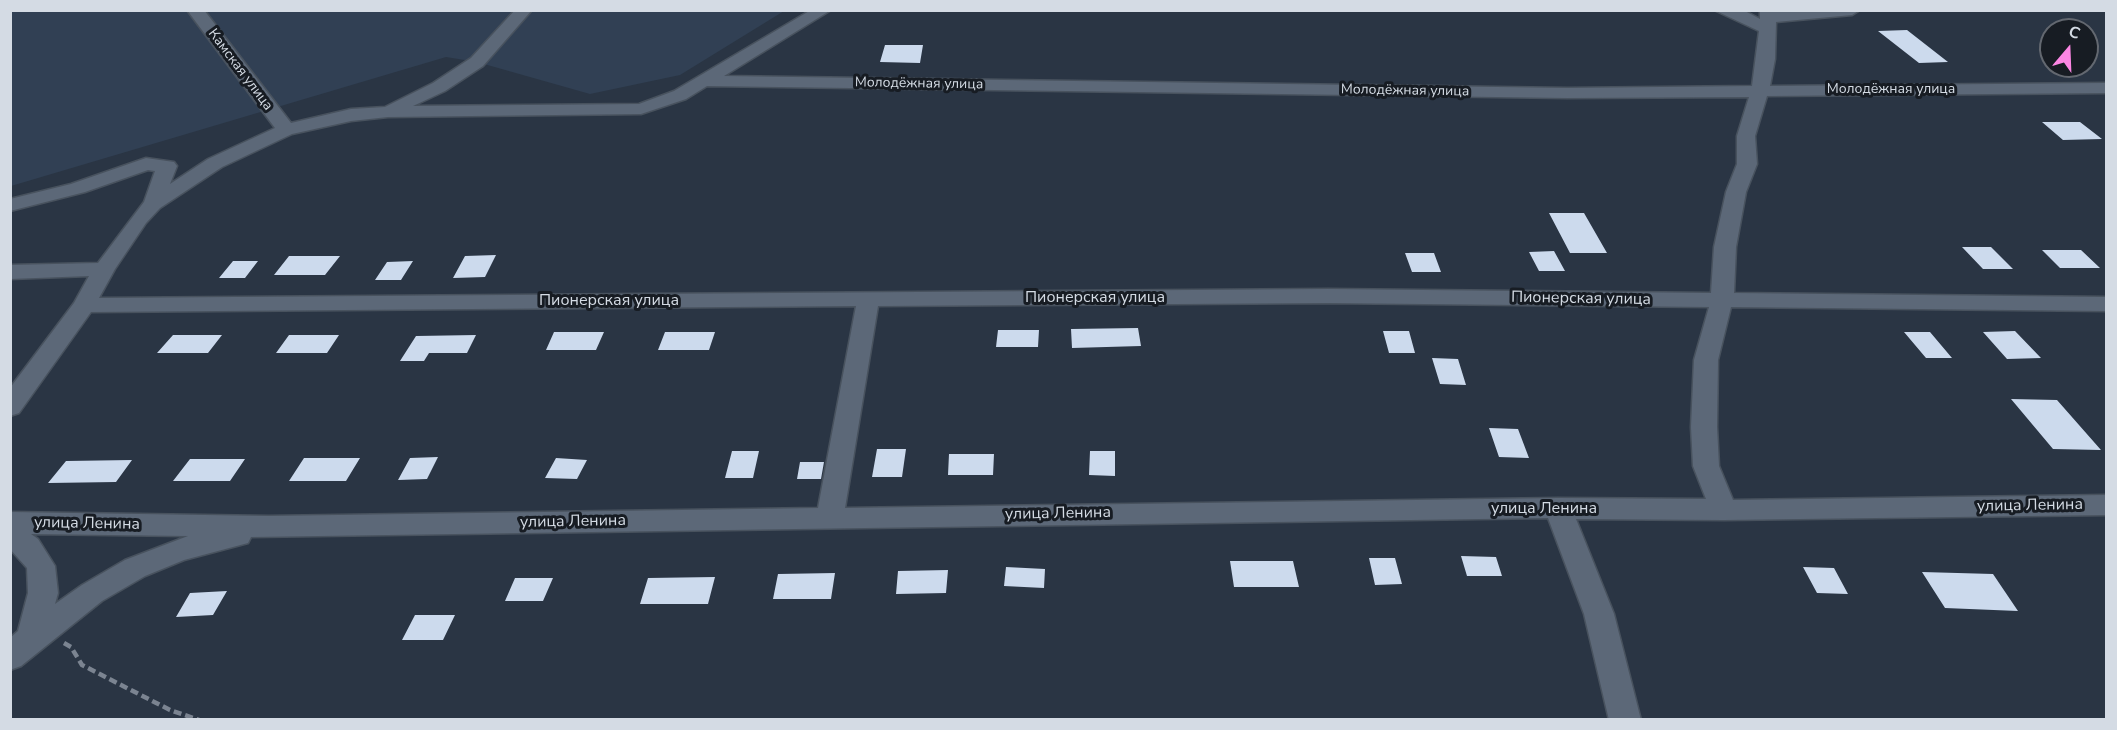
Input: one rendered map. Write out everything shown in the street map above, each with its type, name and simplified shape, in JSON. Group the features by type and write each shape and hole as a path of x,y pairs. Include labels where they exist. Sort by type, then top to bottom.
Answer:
{"street":[{"name":"Камская улица","path":"195,10 286,130"},
{"path":"388,112 440,87 477,62 524,10"},
{"path":"10,407 84,305 104,269 139,219 153,204 215,163 286,130 324,120 388,112 641,109 663,103 704,81 823,10"},
{"path":"1722,10 1768,19 1852,10"},
{"path":"1724,510 1706,466 1704,427 1706,360 1722,300 1725,247 1736,192 1747,164 1746,136 1760,91 1768,19"},
{"name":"Молодёжная улица","path":"704,81 1567,93 2106,88"},
{"path":"10,205 78,188 146,164 167,166 153,204"},
{"path":"10,272 104,269"},
{"name":"Пионерская улица","path":"84,305 1328,296 2106,304"},
{"path":"830,517 868,300"},
{"name":"улица Ленина","path":"10,522 269,527 1558,508 1724,510 2106,505"},
{"path":"1558,508 1599,614 1625,720"},
{"path":"21,648 92,593 135,568 178,550 269,527"},
{"path":"10,533 28,547 41,566 43,592 21,648"}],"path":[{"path":"21,648 59,640 71,647 82,665 170,710 198,720"}],"shaded area":[{"path":"11,11 784,11 680,75 590,94 477,62 446,57 11,186"}],"building":[{"path":"1907,30 1948,62 1919,63 1878,31"},
{"path":"885,45 923,45 920,63 880,62"},
{"path":"2042,122 2080,122 2102,139 2063,140"},
{"path":"1549,213 1584,213 1607,253 1570,253"},
{"path":"1962,247 1991,247 2013,269 1983,269"},
{"path":"2042,250 2081,250 2100,268 2060,268"},
{"path":"1554,251 1565,271 1539,271 1529,252"},
{"path":"1405,253 1434,253 1441,272 1412,272"},
{"path":"496,255 485,277 453,278 465,256"},
{"path":"289,256 340,256 325,275 274,275"},
{"path":"233,261 258,261 245,278 219,278"},
{"path":"413,261 401,280 375,280 387,262"},
{"path":"1138,328 1141,346 1072,348 1071,329"},
{"path":"998,330 1039,330 1038,347 996,347"},
{"path":"1383,331 1409,331 1415,353 1389,353"},
{"path":"2015,331 2041,358 2007,359 1983,332"},
{"path":"554,332 604,332 596,350 546,350"},
{"path":"665,332 715,332 709,350 658,350"},
{"path":"1904,332 1930,332 1952,358 1926,358"},
{"path":"173,335 222,335 208,353 157,353"},
{"path":"289,335 339,335 327,353 276,353"},
{"path":"476,335 467,353 429,353 424,361 400,361 416,336"},
{"path":"1432,358 1458,359 1466,385 1440,384"},
{"path":"2011,399 2057,400 2101,450 2053,449"},
{"path":"1489,428 1518,429 1529,458 1499,457"},
{"path":"877,449 906,449 902,477 872,477"},
{"path":"732,451 759,451 753,478 725,478"},
{"path":"1090,451 1115,451 1115,476 1089,475"},
{"path":"949,454 994,454 993,475 948,475"},
{"path":"438,457 427,479 398,480 410,458"},
{"path":"304,458 360,458 346,481 289,481"},
{"path":"556,458 587,460 577,479 545,478"},
{"path":"190,459 245,459 230,481 173,481"},
{"path":"132,460 116,482 48,483 66,461"},
{"path":"800,462 824,462 821,479 797,479"},
{"path":"1461,556 1496,557 1502,576 1467,576"},
{"path":"1369,558 1395,558 1402,584 1375,585"},
{"path":"1230,561 1293,561 1299,587 1234,587"},
{"path":"1006,567 1045,569 1044,588 1004,586"},
{"path":"1803,567 1834,568 1848,594 1817,593"},
{"path":"948,570 946,593 896,594 898,571"},
{"path":"1922,572 1993,574 2018,611 1945,608"},
{"path":"835,573 831,599 773,599 778,574"},
{"path":"715,577 708,604 640,604 648,578"},
{"path":"515,578 553,578 543,601 505,601"},
{"path":"227,591 213,615 176,617 190,593"},
{"path":"415,615 455,615 443,640 402,640"}]}
